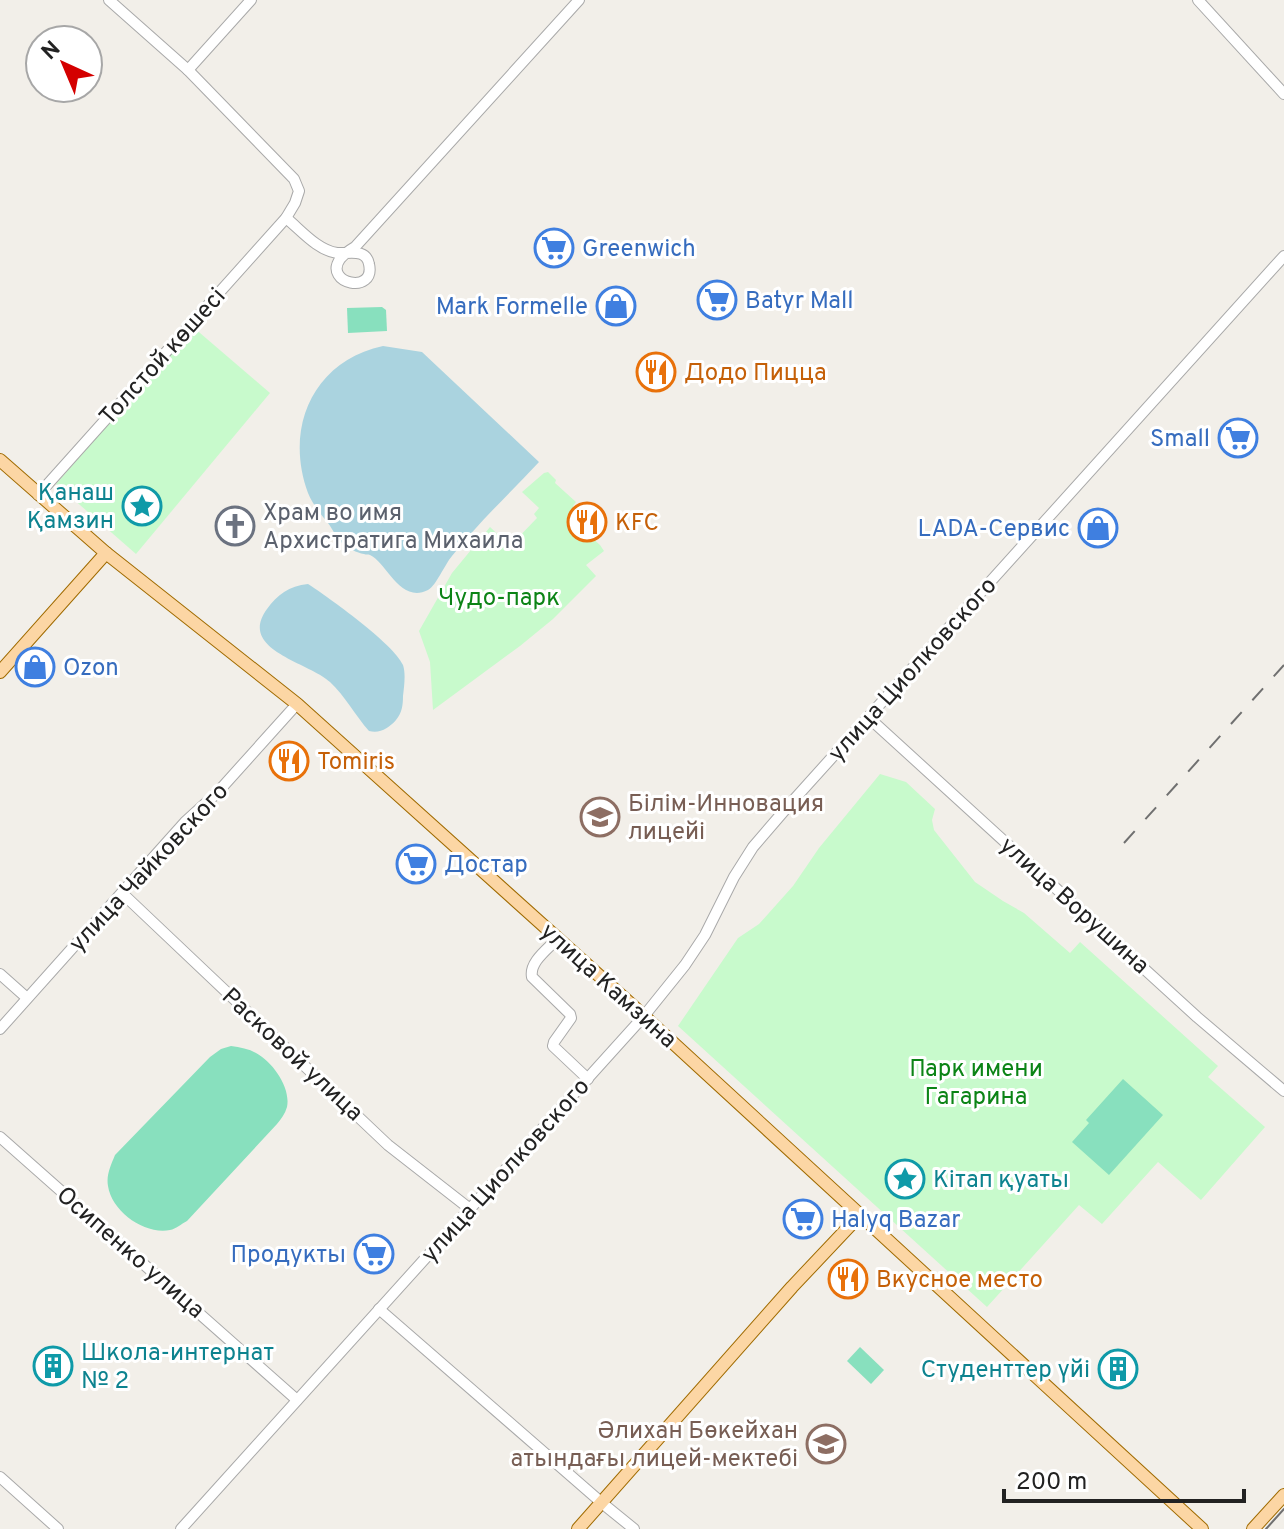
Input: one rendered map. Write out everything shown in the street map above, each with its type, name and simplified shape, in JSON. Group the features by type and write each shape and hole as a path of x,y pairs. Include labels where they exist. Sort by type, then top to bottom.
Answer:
{"main road":[{"name":"улица Камзина","path":"0,460 106,553 297,704 644,1016 1202,1529"},
{"path":"0,672 106,553"},
{"path":"578,1529 860,1215"},
{"path":"1253,1529 1284,1495"}],"street":[{"path":"109,0 188,70 294,179 299,191 286,218 324,249 333,260 339,276 347,282 357,284 368,274 367,245 373,227"},
{"path":"188,70 251,0"},
{"path":"338,271 339,260 373,227 579,0"},
{"path":"1198,0 1284,94"},
{"name":"Толстой көшесі","path":"38,495 286,218"},
{"path":"324,249 337,253 358,253 367,259"},
{"name":"улица Циолковского","path":"181,1529 644,1016 705,935 753,847 1284,256"},
{"name":"улица Чайковского","path":"0,1029 185,822 217,793 297,704"},
{"name":"улица Ворушина","path":"868,717 1197,1017 1284,1091"},
{"name":"Расковой улица","path":"122,893 388,1145 470,1209"},
{"path":"558,938 533,965 532,977 570,1014 571,1018 553,1046 588,1079"},
{"path":"0,974 27,998"},
{"name":"Осипенко улица","path":"0,1137 297,1400"},
{"path":"379,1309 634,1529"},
{"path":"0,1477 58,1529"}],"green space":[{"path":"382,307 386,310 387,331 348,333 347,308"},
{"path":"193,327 270,393 136,554 56,484"},
{"name":"Чудо-парк","path":"548,472 576,502 573,506 576,509 569,517 604,551 586,565 596,576 553,619 433,710 430,662 419,631 452,573 490,527 510,546 537,518 534,514 539,508 522,492"},
{"name":"Парк имени Гагарина","path":"880,774 906,782 935,809 932,820 934,830 975,882 1024,913 1070,953 1080,942 1218,1066 1208,1077 1265,1127 1201,1200 1158,1162 1102,1224 1079,1205 987,1307 678,1026 738,938 759,924 793,886 819,848"},
{"path":"231,1046 256,1053 274,1069 286,1092 285,1112 187,1221 176,1228 160,1231 140,1225 123,1213 111,1196 108,1178 115,1155 210,1057"},
{"path":"1123,1079 1163,1115 1109,1175 1072,1142 1089,1123 1086,1120"},
{"path":"860,1347 884,1370 871,1384 847,1361"}],"water":[{"path":"383,346 422,352 539,462 462,543 431,588 418,593 402,587 370,555 342,543 312,501 301,469 303,422 310,401 322,382 338,366 359,354"},
{"path":"308,584 387,645 403,665 402,709 396,720 384,730 369,731 330,682 279,653 261,635 260,623 275,599 289,589"}],"tram line":[{"path":"1266,1529 1284,1509"}],"railway":[{"path":"1124,843 1284,665"}],"place":[{"name":"Greenwich","path":"554,248"},
{"name":"Batyr Mall","path":"717,300"},
{"name":"Mark Formelle","path":"616,306"},
{"name":"Додо Пицца","path":"656,372"},
{"name":"Small","path":"1238,438"},
{"name":"Қанаш Қамзин","path":"142,506"},
{"name":"KFC","path":"587,522"},
{"name":"Храм во имя Архистратига Михаила","path":"235,526"},
{"name":"LADA-Сервис","path":"1098,528"},
{"name":"Ozon","path":"35,667"},
{"name":"Tomiris","path":"289,761"},
{"name":"Білім-Инновация лицейі","path":"600,817"},
{"name":"Достар","path":"416,864"},
{"name":"Кітап қуаты","path":"905,1179"},
{"name":"Halyq Bazar","path":"803,1219"},
{"name":"Продукты","path":"374,1254"},
{"name":"Вкусное место","path":"848,1279"},
{"name":"Школа-интернат № 2","path":"53,1366"},
{"name":"Студенттер үйі","path":"1118,1369"},
{"name":"Әлихан Бөкейхан атындағы лицей-мектебі","path":"826,1444"}]}
